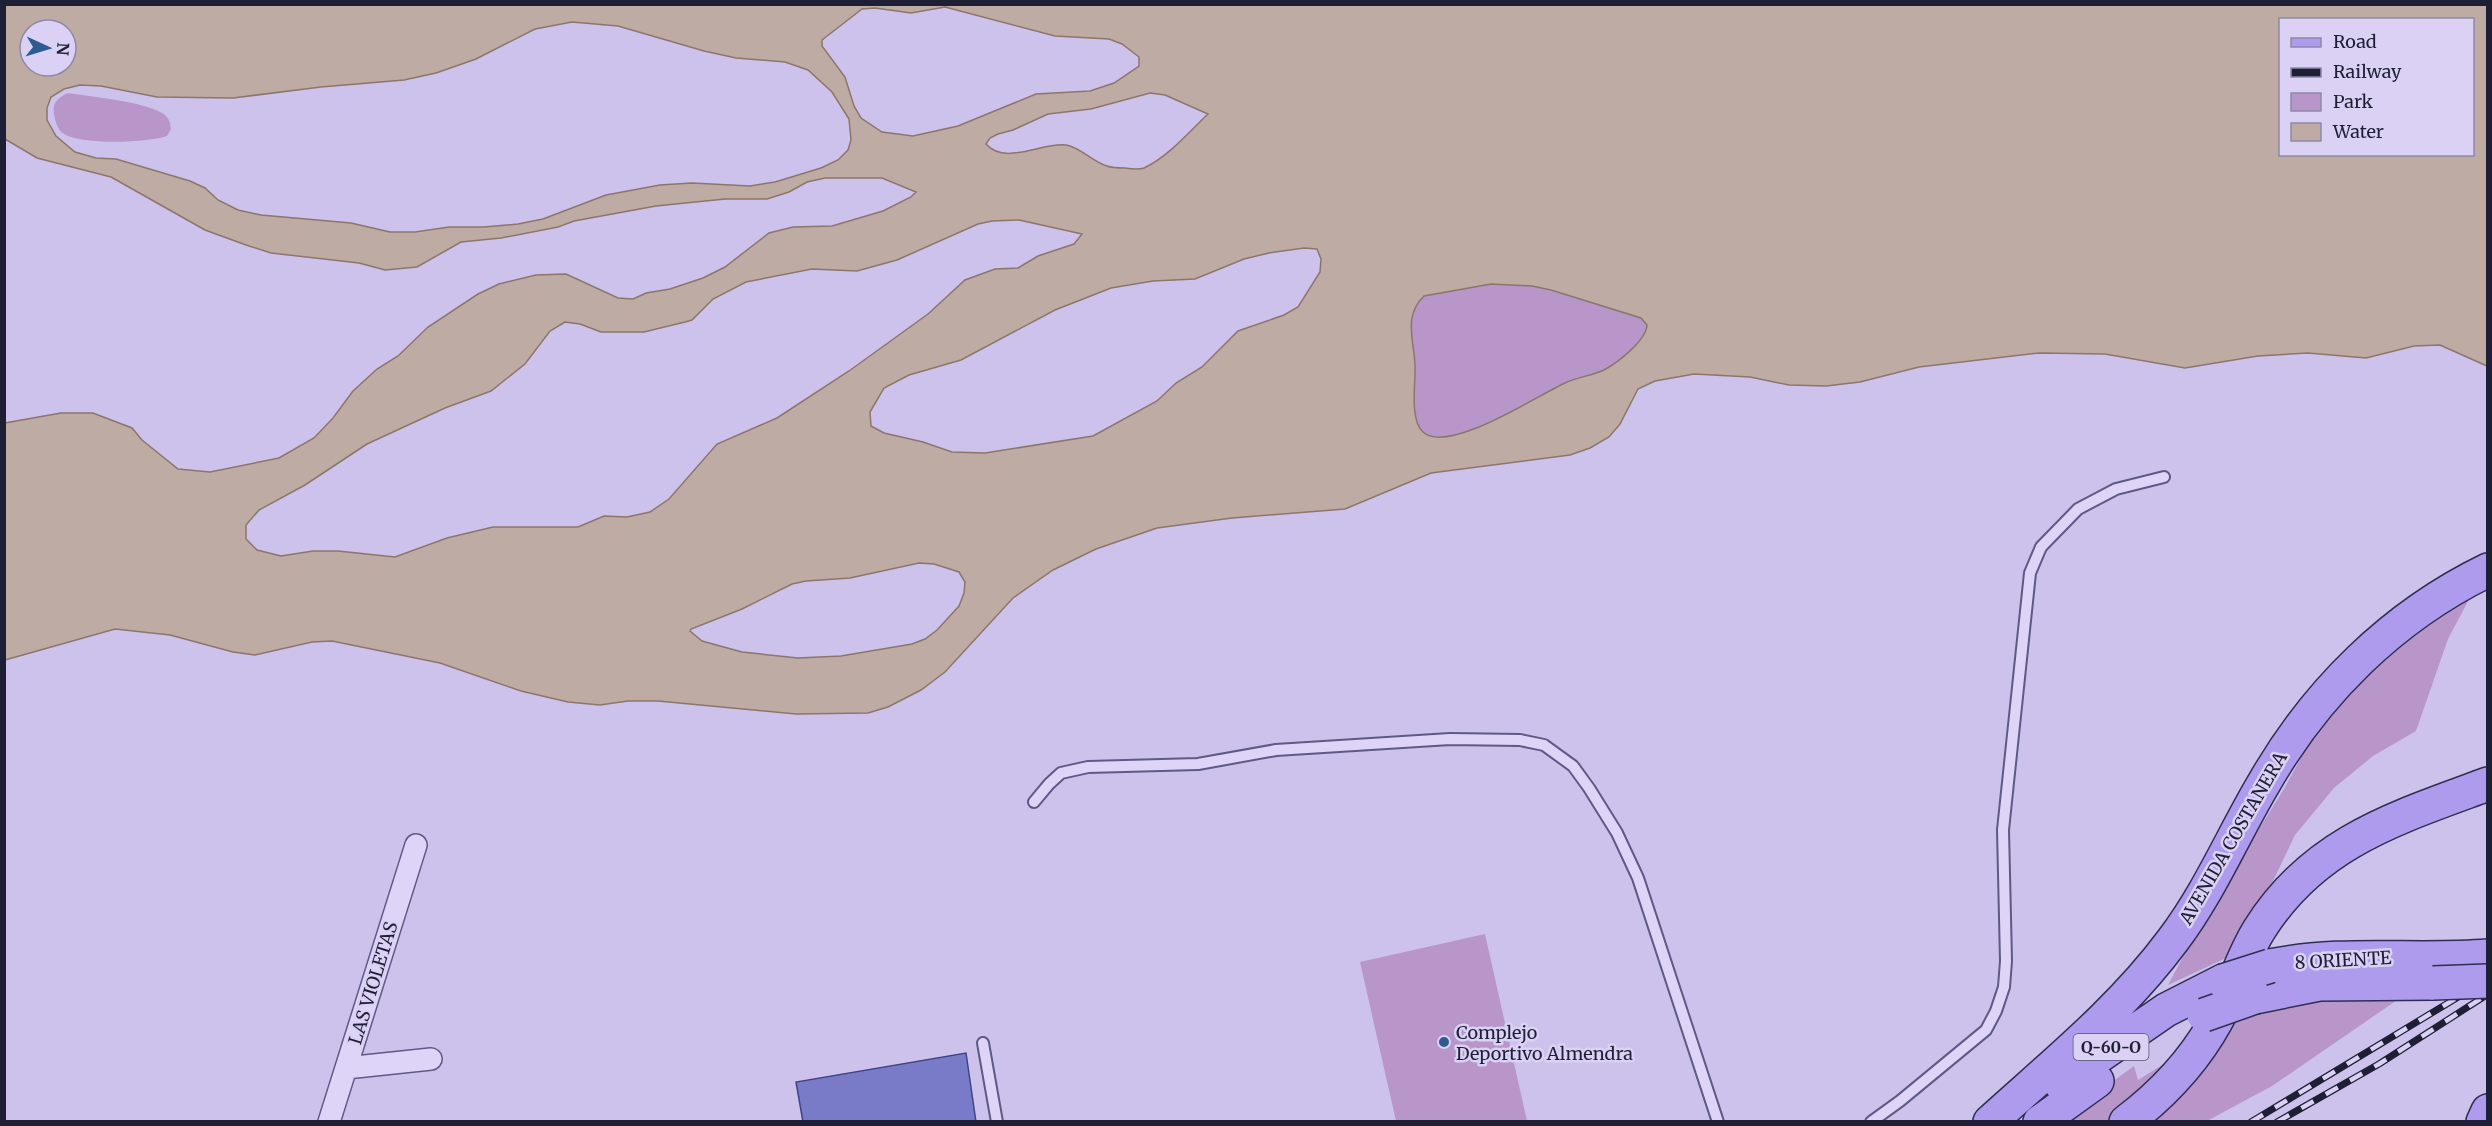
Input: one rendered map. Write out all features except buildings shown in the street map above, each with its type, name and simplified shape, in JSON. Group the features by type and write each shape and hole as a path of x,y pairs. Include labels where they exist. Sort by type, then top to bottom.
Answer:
{"main road":[{"name":"AVENIDA COSTANERA","path":"1990,1122 2099,1024 2143,978 2163,953 2203,896 2279,758 2302,723 2326,693 2362,657 2401,625 2434,600 2487,570"},
{"path":"2126,1122 2170,1084 2191,1060 2217,1019 2240,966 2260,928 2305,875 2345,844 2376,827 2487,784"},
{"name":"8 ORIENTE","path":"2004,1122 2166,1010 2223,981 2270,966 2324,957 2483,965"},
{"name":"8 ORIENTE","path":"2040,1122 2142,1050 2204,1015 2255,997 2319,984 2433,983 2483,965"},
{"path":"2483,1122 2487,1112"}],"street":[{"name":"LAS VIOLETAS","path":"329,1122 416,845"},
{"path":"346,1068 431,1059"}],"lane":[{"path":"1871,1122 1986,1030 1996,1011 2004,987 2006,950 2003,830 2030,573 2041,547 2078,509 2116,489 2164,477"},
{"path":"1034,802 1048,784 1061,773 1088,767 1198,764 1276,750 1450,739 1520,740 1544,745 1572,766 1589,788 1617,834 1638,878 1718,1122"},
{"path":"983,1043 997,1122"}],"green space":[{"path":"68,93 142,105 166,116 171,129 167,136 145,140 115,142 73,138 60,131 54,114 56,101"},
{"path":"1491,284 1532,286 1551,290 1641,318 1647,325 1642,338 1610,367 1465,433 1439,438 1428,435 1419,426 1415,410 1415,365 1411,329 1414,312 1424,296"},
{"path":"2475,588 2448,639 2416,731 2373,756 2334,788 2295,835 2239,952 2168,985 2208,910 2284,789 2316,730 2392,646"},
{"name":"Complejo Deportivo Almendra","path":"1485,934 1527,1121 1396,1121 1360,962"},
{"path":"2320,991 2403,996 2272,1086 2207,1121 2148,1122 2228,1026 2249,1015"},
{"path":"2180,1054 2146,1090 2107,1121 2057,1122 2134,1066 2138,1080"}],"water":[{"path":"5,4 2487,5 2487,366 2440,345 2414,346 2366,358 2308,353 2258,356 2185,368 2105,354 2039,353 1919,367 1860,382 1826,386 1789,385 1750,377 1694,374 1655,381 1638,389 1620,424 1609,437 1590,448 1570,455 1431,473 1345,509 1232,518 1157,528 1096,549 1053,570 1013,598 945,672 921,690 888,707 868,713 796,714 658,701 628,701 600,705 568,702 521,691 440,663 332,641 312,642 255,655 233,652 170,635 115,629 5,660 5,423 61,413 93,413 132,428 142,440 178,469 210,472 279,458 314,438 333,418 353,391 377,369 398,356 428,327 478,294 499,284 536,275 566,274 618,298 633,299 646,293 670,289 703,278 725,267 769,233 793,227 832,226 883,211 911,197 916,192 882,178 825,178 807,182 789,192 767,199 725,199 656,206 574,221 558,227 501,238 461,242 417,267 385,270 359,263 271,253 246,245 205,230 111,177 37,158 5,139","holes":["945,7 1055,36 1109,39 1122,44 1139,57 1139,66 1114,83 1090,91 1036,94 958,126 913,136 882,132 861,118 854,106 845,77 822,46 822,40 862,9 875,8 911,13","572,22 618,26 704,51 736,58 785,62 808,70 832,92 849,119 851,140 848,150 838,160 821,168 775,182 750,186 692,183 660,185 606,195 543,219 518,224 390,232 351,223 261,215 238,210 190,181 116,159 96,158 75,152 56,136 47,120 47,108 51,97 64,89 80,85 101,86 157,97 233,98 404,80 436,73 476,59 535,29","1150,93 1165,95 1208,114 1170,151 1144,168 1109,167 1066,145 1003,153 986,144 990,138 998,134 1013,130 1048,114 1091,109","1019,220 1082,234 1074,244 1038,256 1018,268 995,269 965,280 928,314 849,371 777,418 717,444 669,499 650,512 627,517 604,516 578,527 493,527 447,538 395,557 338,551 313,551 281,556 257,550 246,539 246,525 259,510 305,485 367,444 445,408 491,391 525,364 550,331 565,322 580,324 601,332 644,332 692,320 713,299 746,282 812,269 857,271 897,260 978,224","1304,248 1317,249 1321,259 1320,272 1298,307 1284,315 1238,331 1202,367 1176,383 1157,401 1093,436 985,453 952,452 923,442 884,433 871,426 870,412 884,388 909,375 961,360 1055,310 1111,288 1153,281 1195,279 1244,259","1491,284 1532,286 1551,290 1641,318 1647,325 1642,338 1623,357 1604,370 1565,383 1472,430 1452,436 1435,437 1423,432 1416,418 1415,365 1411,329 1414,312 1424,296","919,563 934,564 959,572 965,582 959,606 937,630 925,639 912,644 841,656 798,658 742,652 702,641 690,631 792,584 850,578"]}],"railway":[{"path":"2251,1122 2488,979"},
{"path":"2277,1122 2379,1064 2488,994"}],"place":[{"name":"Complejo Deportivo Almendra","path":"1444,1042"}]}
